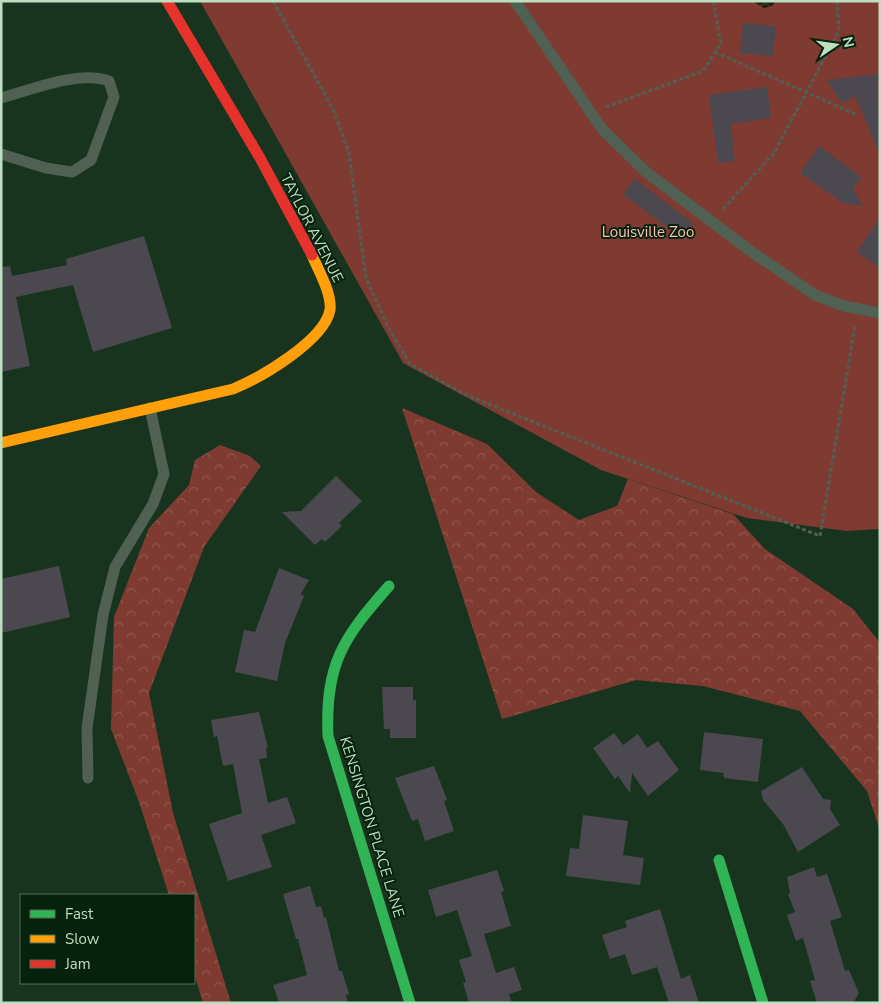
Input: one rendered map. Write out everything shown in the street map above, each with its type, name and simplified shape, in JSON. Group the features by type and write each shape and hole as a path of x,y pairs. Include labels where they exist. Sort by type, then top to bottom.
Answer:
{"street":[{"name":"TAYLOR AVENUE","path":"1,443 233,388 255,380 277,367 322,326 330,305 327,290 309,252 252,144 199,51 167,1"},
{"name":"KENSINGTON PLACE LANE","path":"389,586 366,610 344,645 331,674 327,703 328,736 410,1003"},
{"path":"719,860 762,1003"}],"lane":[{"path":"516,1 602,129 645,171 749,250 815,295 858,310 880,313"},
{"path":"1,98 61,82 96,76 108,81 114,97 91,160 72,172 46,168 1,154"},
{"path":"88,778 87,728 103,615 115,566 154,504 164,474 150,408"}],"path":[{"path":"273,1 333,109 349,153 366,278 388,327 410,364 466,394 820,536 858,310"},
{"path":"590,112 703,71 720,43 713,1"},
{"path":"713,221 774,153 839,31 837,1"},
{"path":"715,52 857,115"}],"green space":[{"name":"Louisville Zoo","path":"200,1 880,1 880,529 847,531 747,518 601,470 403,363"},
{"path":"402,408 487,444 536,492 579,520 617,506 628,479 733,514 765,549 853,609 880,643 880,831 867,791 800,711 703,686 636,680 502,719"},
{"path":"220,445 250,456 261,466 204,547 149,693 173,813 231,1003 203,1003 195,976 195,894 169,894 139,802 111,729 114,617 149,528 189,485 195,460"}],"water":[{"path":"752,1 776,1 772,6 764,8"}],"building":[{"path":"743,23 776,26 773,56 740,53"},
{"path":"880,74 878,83 880,155 855,96 842,104 827,80"},
{"path":"767,87 771,118 731,124 735,161 718,163 709,95"},
{"path":"819,146 861,177 853,189 863,206 843,203 800,173"},
{"path":"635,179 694,224 683,239 623,194"},
{"path":"880,218 880,268 857,252"},
{"path":"144,236 172,328 93,352 73,285 16,297 30,366 1,372 1,267 10,266 12,276 67,265 66,259"},
{"path":"336,476 362,501 339,523 342,526 325,542 322,539 315,545 282,512 301,511"},
{"path":"59,566 70,617 1,633 1,579"},
{"path":"279,568 309,580 301,594 304,596 285,643 277,681 235,672 244,630 255,632"},
{"path":"382,687 413,687 413,700 416,700 416,738 390,738 390,729 384,729"},
{"path":"259,712 268,748 266,747 267,758 259,759 268,803 287,797 296,823 261,835 272,867 228,881 209,824 242,813 233,764 223,766 217,736 214,737 211,720"},
{"path":"704,732 763,739 758,782 724,778 723,773 700,770"},
{"path":"614,733 623,745 638,734 647,748 658,741 679,770 648,796 632,773 630,793 618,776 615,779 593,748"},
{"path":"434,766 447,800 444,801 454,831 425,841 418,819 412,821 395,778"},
{"path":"802,767 823,799 831,800 830,809 840,825 798,852 783,824 763,800 761,791"},
{"path":"583,815 628,821 623,855 644,858 640,885 566,876 570,848 579,849"},
{"path":"814,867 817,877 827,874 842,917 830,921 845,971 849,970 859,993 853,1003 817,1003 810,981 815,980 803,938 796,941 787,915 795,912 788,894 790,893 787,877"},
{"path":"497,870 504,891 501,892 511,926 484,934 496,973 514,967 522,990 509,994 512,1003 469,1003 463,983 466,982 459,960 472,956 457,910 436,917 428,890"},
{"path":"310,886 316,907 321,906 324,918 326,917 339,971 342,971 349,994 346,995 348,1003 279,1003 273,985 307,975 298,939 296,939 283,894"},
{"path":"660,909 681,979 690,975 699,1003 669,1003 657,967 632,975 625,954 610,959 602,935 627,927 625,921"}],"traffic: fast":[{"path":"389,586 360,621 340,654 330,690 328,736 410,1003"},
{"path":"719,860 763,1003"}],"traffic: slow":[{"path":"1,443 233,389 274,367 304,346 316,334 325,322 330,310 327,289 312,255"}],"traffic: jam":[{"path":"167,1 260,158 312,255"}]}
